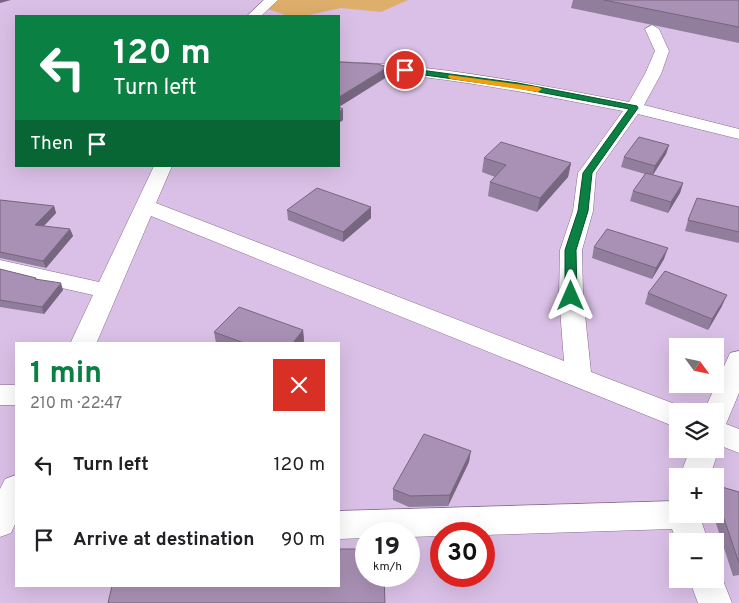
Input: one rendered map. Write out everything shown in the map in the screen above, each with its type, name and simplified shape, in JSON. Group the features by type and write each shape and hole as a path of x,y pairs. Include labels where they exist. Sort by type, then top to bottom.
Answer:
{"street":[{"path":"254,15 272,0"},
{"path":"578,378 571,296 570,250 583,211 588,173 634,108 653,74 662,51 652,29"},
{"path":"340,66 389,68 518,86 634,108 739,134"},
{"path":"84,342 164,167"},
{"path":"145,206 669,413"},
{"path":"0,268 107,291"},
{"path":"721,403 739,360"},
{"path":"0,395 15,395"},
{"path":"724,436 739,442"},
{"path":"0,524 15,490"},
{"path":"340,525 686,523"},
{"path":"0,535 15,535"},
{"path":"709,588 715,603"}],"shaded area":[{"path":"276,0 408,0 381,12 341,8 310,15 285,15 268,9"}],"building":[{"path":"604,0 739,0 739,27"},
{"path":"340,62 378,64 388,67 340,96"},
{"path":"639,137 669,145 655,166 624,157"},
{"path":"501,142 571,163 540,198 490,182 506,165 484,158"},
{"path":"646,173 683,183 671,202 633,191"},
{"path":"317,188 371,207 343,232 287,210"},
{"path":"697,198 739,207 739,232 688,220"},
{"path":"0,200 54,206 35,225 70,229 43,261 0,252"},
{"path":"607,229 668,248 656,268 594,247"},
{"path":"0,269 35,279 61,283 42,307 0,300"},
{"path":"665,271 727,295 712,319 648,293"},
{"path":"239,307 303,330 294,342 242,342 214,332"},
{"path":"424,434 471,451 450,495 410,496 393,489"},
{"path":"724,488 739,492 739,563 724,519"},
{"path":"340,549 355,549 355,587 384,587 385,603 108,603 112,587 340,587"}],"slow traffic":[{"path":"451,77 538,89"}],"route":[{"path":"405,70 518,86 634,108 588,173 583,211 570,250 571,296"}]}
